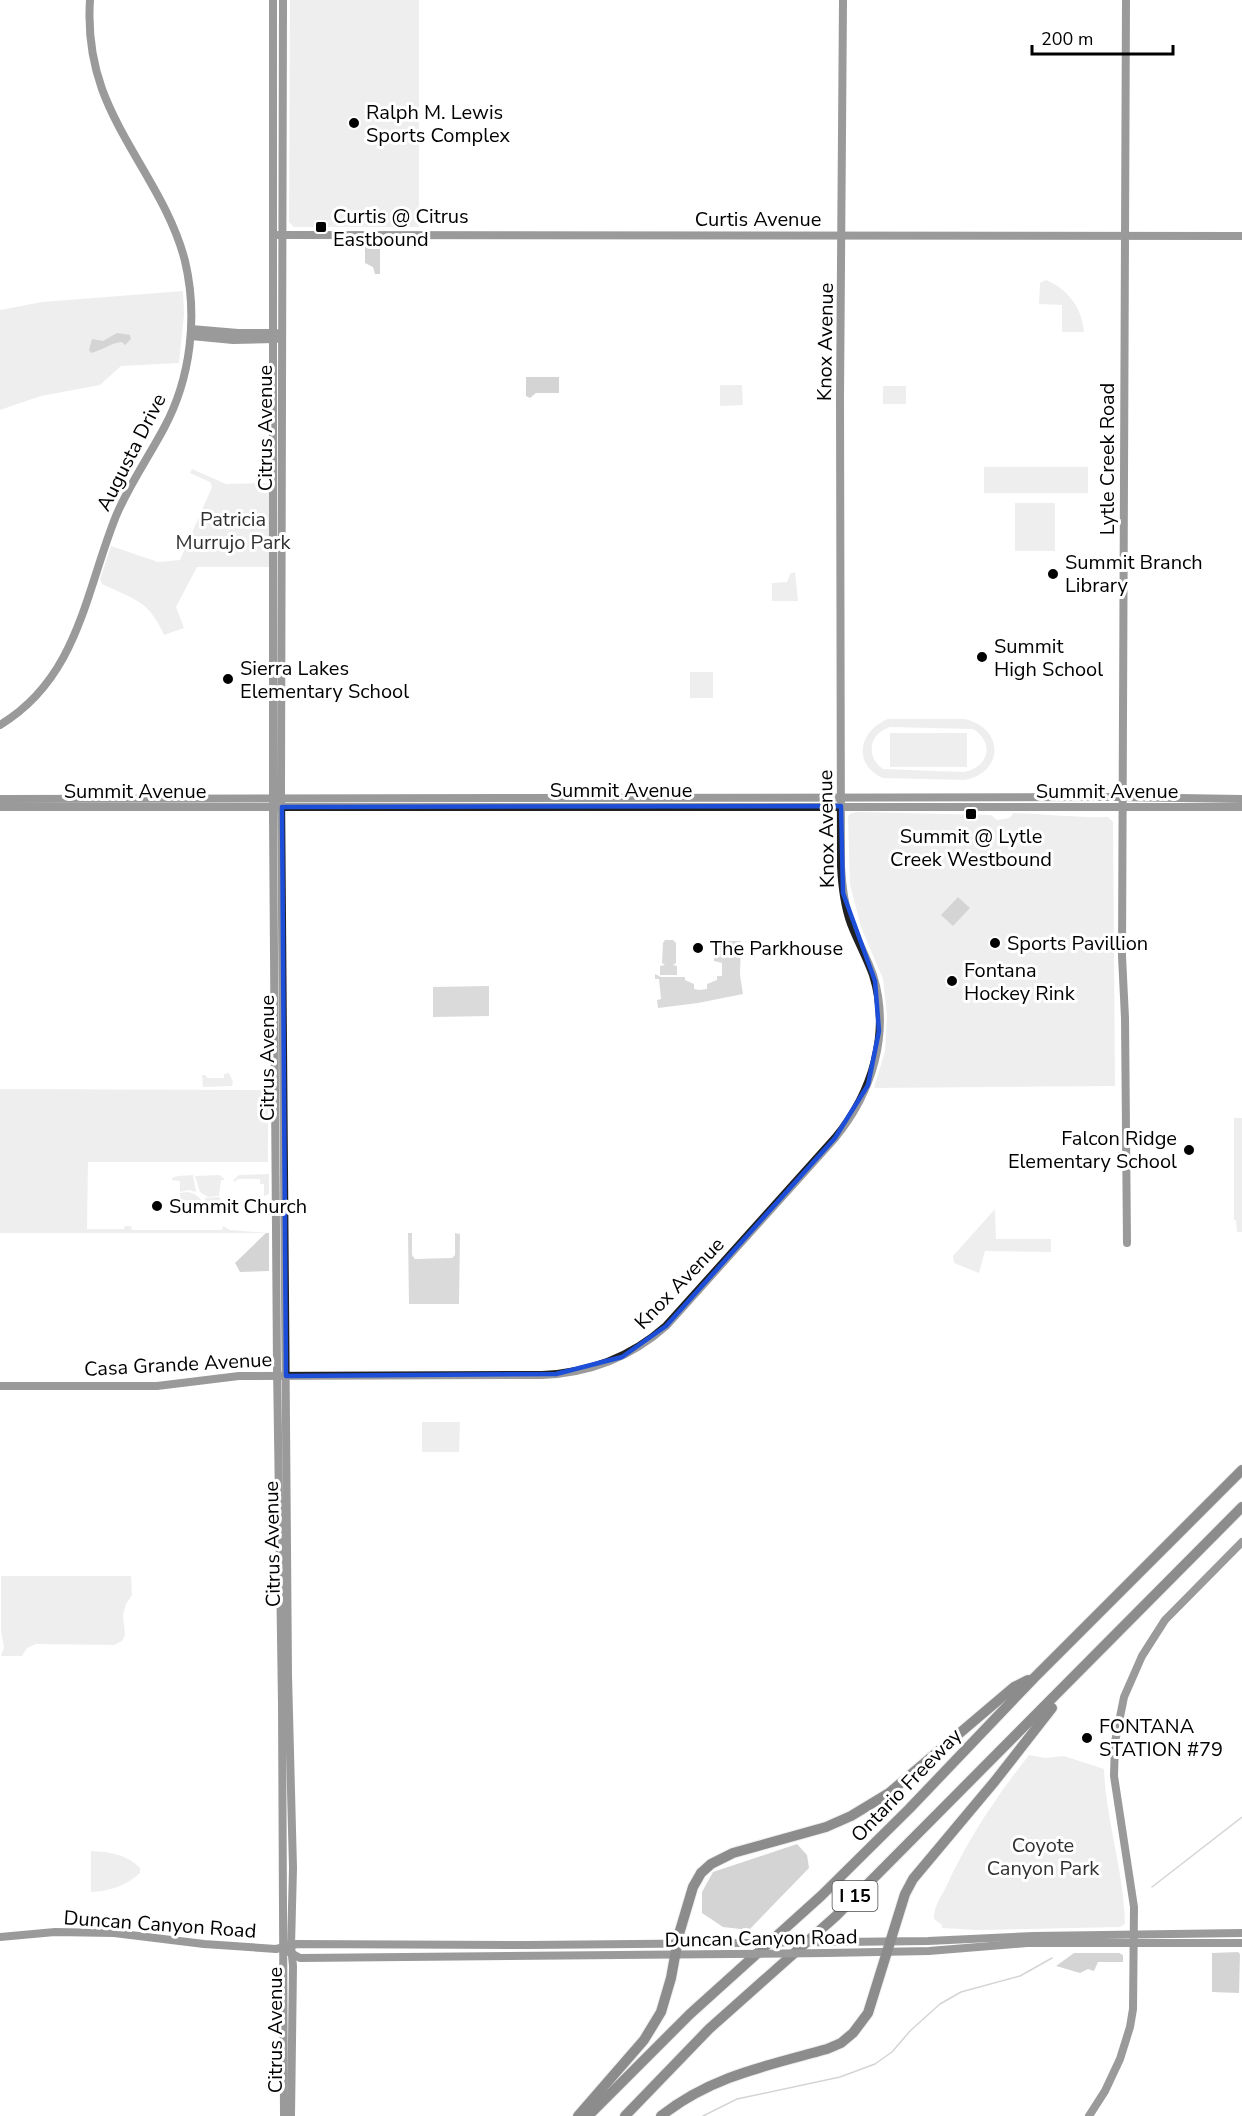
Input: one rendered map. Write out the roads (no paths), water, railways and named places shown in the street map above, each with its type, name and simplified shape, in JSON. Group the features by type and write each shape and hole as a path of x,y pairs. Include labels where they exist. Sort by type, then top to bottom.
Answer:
{"highway":[{"name":"Ontario Freeway","path":"588,2116 690,2014 829,1888 909,1809 1034,1678 1242,1470"},
{"name":"I 15","path":"625,2116 709,2029 836,1916 1242,1508"},
{"path":"661,2116 705,2086 734,2074 827,2049 841,2043 862,2024 868,2013 905,1894 913,1879 995,1781 1081,1671"},
{"path":"578,2116 652,2028 661,2012 676,1943 693,1887 701,1873 711,1864 733,1853 826,1827 851,1816 889,1793 1014,1688 1034,1678"}],"main road":[{"name":"Augusta Drive","path":"0,725 16,715 40,692 72,645 117,516 165,428 176,403 188,362 191,332 190,287 185,261 175,230 109,106 98,77 91,37 90,0"},
{"name":"Citrus Avenue","path":"273,0 277,235 282,336 277,803"},
{"name":"Citrus Avenue","path":"283,0 273,336 284,2116"},
{"name":"Knox Avenue","path":"281,1376 542,1375 588,1370 622,1357 644,1344 666,1326 849,1121 863,1096 872,1073 878,1043 879,1004 872,972 851,924 843,893 840,396 843,0"},
{"name":"Lytle Creek Road","path":"1126,0 1122,956 1125,1018 1127,1243"},
{"name":"Curtis Avenue","path":"277,235 1242,236"},
{"path":"191,332 232,340 282,336"},
{"name":"Summit Avenue","path":"0,807 277,803 841,802 1123,797 1242,799"},
{"name":"Summit Avenue","path":"0,799 277,803"},
{"name":"Summit Avenue","path":"841,802 1122,808 1242,807"},
{"name":"Citrus Avenue","path":"281,1376 293,1868 291,2116"},
{"name":"Casa Grande Avenue","path":"0,1386 170,1386 227,1377 281,1376"},
{"path":"1089,2116 1115,2071 1130,2027 1134,1992 1133,1890 1114,1776 1115,1742 1124,1697 1142,1656 1166,1620 1242,1542"},
{"name":"Duncan Canyon Road","path":"0,1936 55,1932 114,1933 204,1944 291,1950 300,1958 826,1953 888,1947"},
{"name":"Duncan Canyon Road","path":"291,1950 297,1944 538,1945 837,1942 943,1950 1012,1944 1242,1933"},
{"name":"Duncan Canyon Road","path":"1134,1938 1242,1943"}],"waterway":[{"path":"1152,1887 1242,1817"},
{"path":"703,2116 737,2099 840,2077 875,2064 892,2052 910,2031 940,2004 961,1992 1020,1976 1052,1958"}],"place":[{"name":"Ralph M. Lewis Sports Complex","path":"354,123"},
{"name":"Curtis @ Citrus Eastbound","path":"321,227"},
{"name":"Summit Branch Library","path":"1053,574"},
{"name":"Summit High School","path":"982,657"},
{"name":"Sierra Lakes Elementary School","path":"228,679"},
{"name":"Summit @ Lytle Creek Westbound","path":"971,814"},
{"name":"Sports Pavillion","path":"995,943"},
{"name":"The Parkhouse","path":"698,948"},
{"name":"Fontana Hockey Rink","path":"952,981"},
{"name":"Falcon Ridge Elementary School","path":"1189,1150"},
{"name":"Summit Church","path":"157,1206"},
{"name":"FONTANA STATION #79","path":"1087,1738"}],"park label":[{"name":"Patricia Murrujo Park","path":"233,530"},
{"name":"Coyote Canyon Park","path":"1043,1856"}]}
